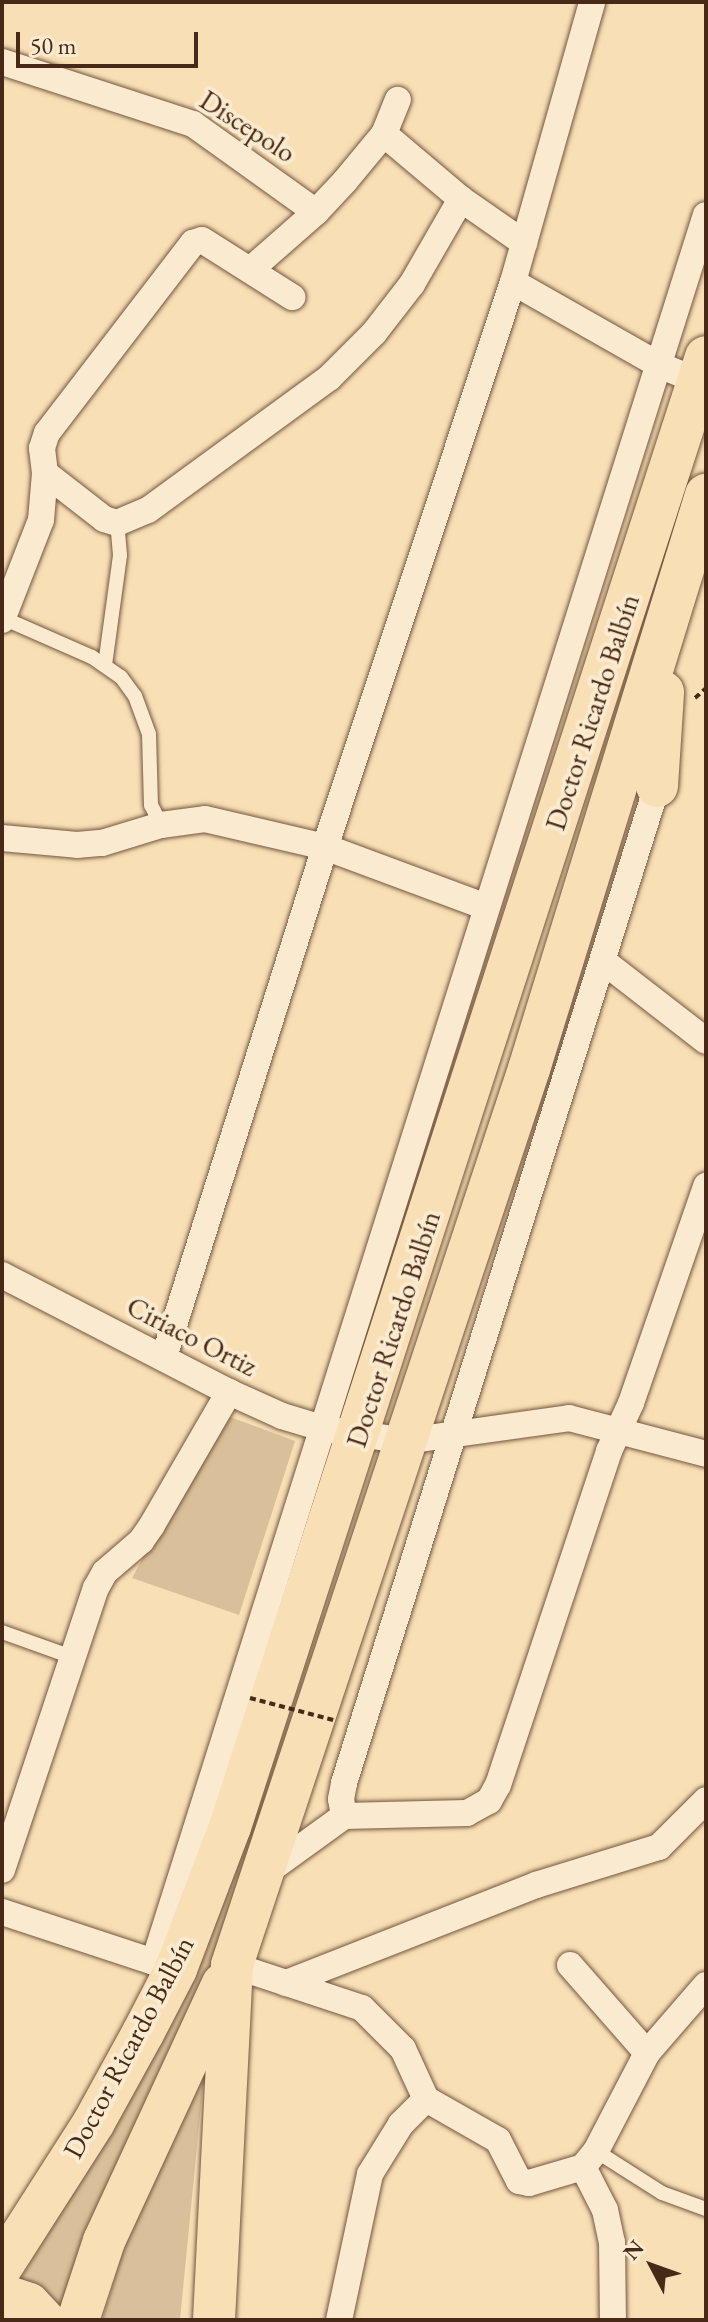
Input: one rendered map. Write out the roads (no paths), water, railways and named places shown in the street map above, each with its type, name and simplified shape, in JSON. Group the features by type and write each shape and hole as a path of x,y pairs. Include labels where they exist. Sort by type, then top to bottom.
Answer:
{"main road":[{"name":"Doctor Ricardo Balbín","path":"2,2266 94,2122 230,1827 342,1431 702,369"},
{"name":"Doctor Ricardo Balbín","path":"214,2320 232,1965 529,1069 706,495"},
{"path":"657,786 668,621"},
{"path":"78,2320 104,2241 232,1965"},
{"path":"2,2295 29,2304 44,2320"}],"street":[{"path":"164,1357 325,847 513,282 592,2"},
{"name":"Discepolo","path":"2,62 193,124 316,212"},
{"path":"250,270 316,212 384,134 398,100"},
{"path":"384,134 461,199 524,243"},
{"path":"45,473 104,519 117,523 148,510 329,378 374,333 412,284 461,199"},
{"path":"342,1431 486,907 706,215"},
{"path":"2,619 41,520 45,473 42,448 47,433 193,243 202,240 292,297"},
{"path":"513,282 659,365 702,369"},
{"path":"344,1816 341,1799 344,1783 657,786"},
{"path":"2,838 89,844 161,825 205,819 325,847 486,907"},
{"path":"603,961 706,1041"},
{"path":"262,1875 344,1816 467,1813 489,1801 498,1785 609,1451 696,1252 706,1186"},
{"name":"Ciriaco Ortiz","path":"2,1275 229,1392 282,1416 342,1431 406,1441 569,1418 706,1454"},
{"path":"2,1870 72,1657 105,1572 141,1541 229,1392"},
{"path":"286,1983 536,1885 659,1847 706,1800"},
{"path":"2,1912 165,1965"},
{"path":"232,1965 362,2008 403,2049 426,2099 498,2140 506,2150 519,2181 529,2183 590,2159 647,2053 706,1985"},
{"path":"570,1965 647,2053"},
{"path":"339,2320 370,2174 401,2124 426,2099"},
{"path":"590,2159 612,2242 613,2320"}],"lane":[{"path":"105,665 120,555 117,523"},
{"path":"2,619 105,665 121,677 135,696 149,734 151,805 161,825"},
{"path":"2,1632 72,1657"},
{"path":"590,2159 662,2193 706,2209"}]}
